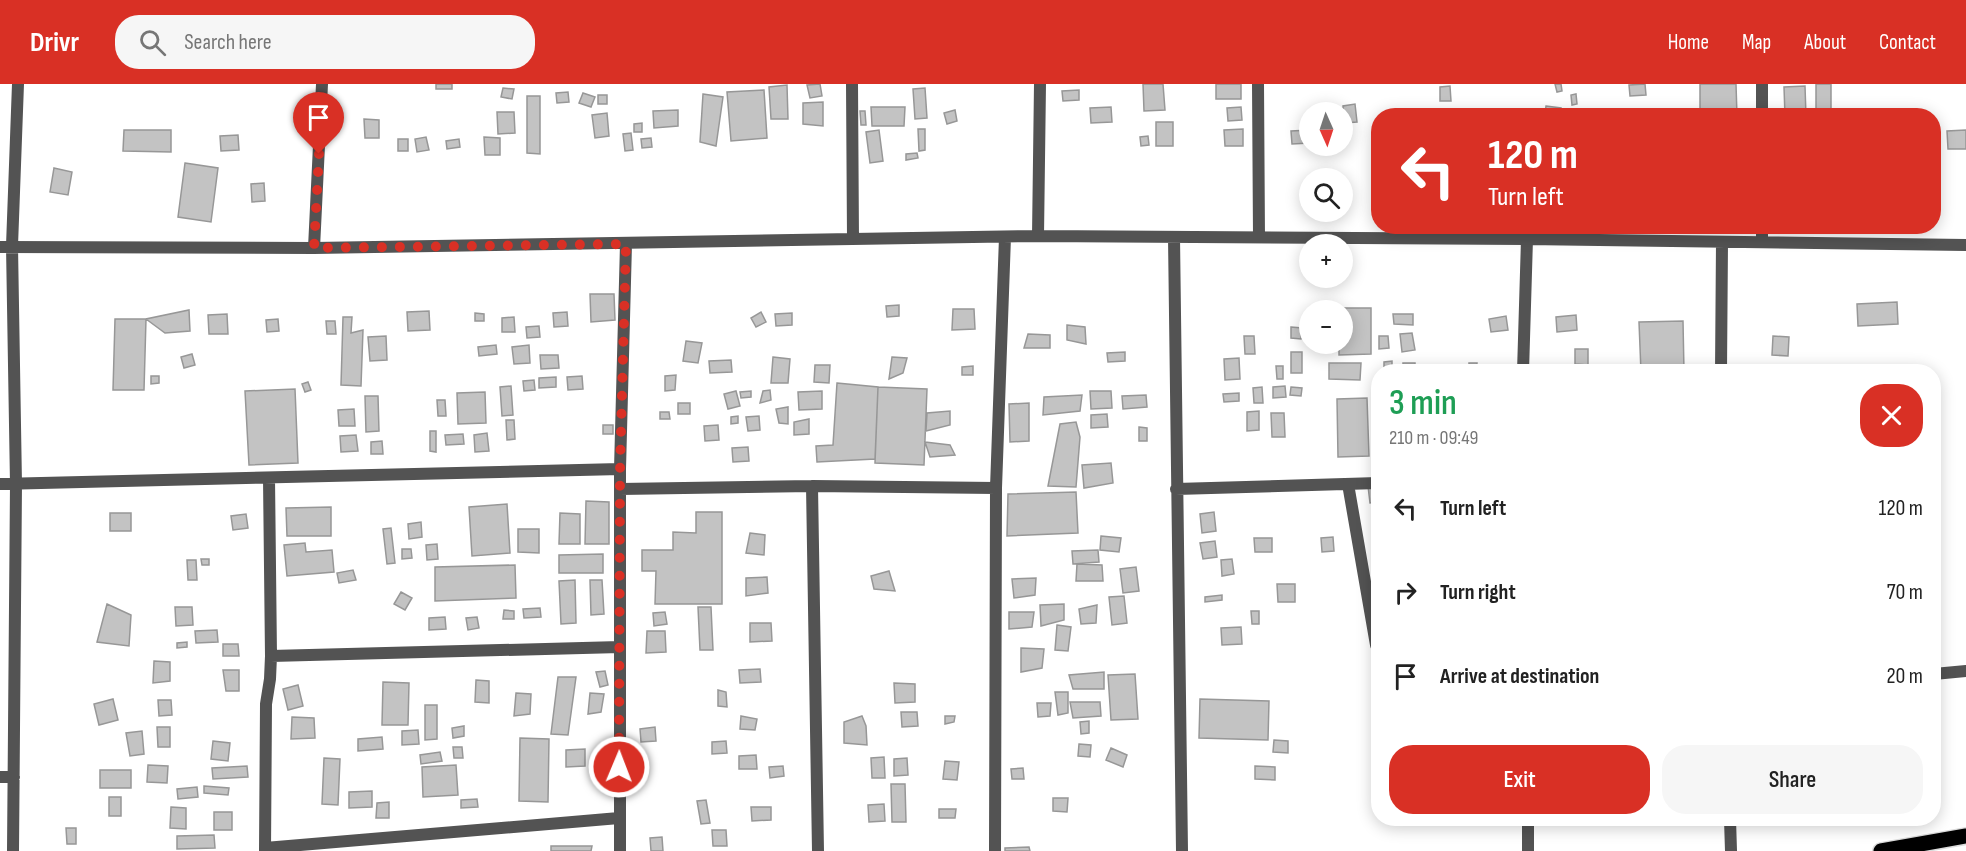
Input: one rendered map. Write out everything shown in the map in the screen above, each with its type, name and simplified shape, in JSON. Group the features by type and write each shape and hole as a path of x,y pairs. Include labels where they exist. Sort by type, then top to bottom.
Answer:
{"main road":[{"path":"1881,851 1966,836"}],"street":[{"path":"13,851 16,484 6,247 18,84"},
{"path":"314,248 322,84"},
{"path":"852,84 854,239"},
{"path":"1038,236 1040,84"},
{"path":"1258,84 1259,237"},
{"path":"1762,84 1762,108"},
{"path":"1761,242 1762,234"},
{"path":"6,247 314,248 1038,236 1966,245"},
{"path":"995,851 996,488 1005,237"},
{"path":"1174,237 1182,851"},
{"path":"1523,364 1527,239"},
{"path":"1721,364 1722,242"},
{"path":"620,851 620,470 626,244"},
{"path":"0,484 620,470"},
{"path":"269,478 271,656 266,704 265,849 619,819"},
{"path":"1176,489 1371,483"},
{"path":"1348,484 1371,616"},
{"path":"620,489 812,486 996,488"},
{"path":"812,486 818,851"},
{"path":"271,656 620,647"},
{"path":"1941,673 1966,671"},
{"path":"0,777 14,777"},
{"path":"1528,826 1528,851"},
{"path":"1730,826 1731,851"}],"building":[{"path":"436,84 452,84 452,89 436,89"},
{"path":"820,84 822,96 810,98 807,85"},
{"path":"1143,84 1163,84 1165,110 1144,111"},
{"path":"1216,84 1241,84 1241,99 1216,99"},
{"path":"1555,84 1561,84 1562,91 1557,92"},
{"path":"1645,84 1646,95 1630,96 1629,85"},
{"path":"1700,84 1736,84 1737,108 1700,108"},
{"path":"1816,84 1831,84 1831,108 1816,108"},
{"path":"787,85 788,119 771,119 769,87"},
{"path":"1450,86 1451,101 1440,101 1440,87"},
{"path":"1805,86 1806,108 1785,108 1784,87"},
{"path":"503,88 514,89 512,99 501,97"},
{"path":"925,88 927,118 915,119 913,89"},
{"path":"764,90 767,138 731,141 727,92"},
{"path":"1079,90 1079,100 1063,101 1062,91"},
{"path":"568,92 569,102 557,103 556,93"},
{"path":"583,93 595,97 591,107 579,103"},
{"path":"703,94 723,97 716,146 700,142"},
{"path":"1576,94 1577,104 1572,105 1571,95"},
{"path":"598,95 607,95 607,104 598,104"},
{"path":"527,96 540,96 540,154 527,153"},
{"path":"823,102 823,126 803,124 803,103"},
{"path":"1353,104 1355,104 1357,122 1353,122"},
{"path":"871,107 905,107 904,126 872,126"},
{"path":"1111,107 1112,122 1091,123 1090,108"},
{"path":"1241,107 1242,120 1228,121 1227,108"},
{"path":"678,110 678,126 654,128 653,111"},
{"path":"955,110 957,121 947,124 944,113"},
{"path":"860,111 865,111 866,125 861,125"},
{"path":"497,112 514,112 515,133 498,134"},
{"path":"607,113 609,136 595,138 592,115"},
{"path":"364,119 379,120 379,138 365,138"},
{"path":"1156,122 1173,122 1173,146 1156,146"},
{"path":"642,123 642,132 634,132 634,124"},
{"path":"918,129 925,129 925,150 919,151"},
{"path":"1243,129 1243,146 1225,146 1224,130"},
{"path":"124,130 171,130 171,152 123,151"},
{"path":"879,130 883,161 870,163 866,132"},
{"path":"1966,130 1966,149 1948,149 1947,131"},
{"path":"1291,131 1299,131 1299,144 1292,144"},
{"path":"631,133 633,150 625,151 623,134"},
{"path":"238,135 239,150 221,151 220,136"},
{"path":"1148,136 1149,145 1141,146 1140,137"},
{"path":"426,137 429,150 417,152 415,139"},
{"path":"484,137 500,138 500,155 485,155"},
{"path":"651,138 652,147 642,148 641,139"},
{"path":"398,139 408,139 408,151 398,151"},
{"path":"459,139 460,147 447,149 446,141"},
{"path":"917,153 918,158 906,160 906,154"},
{"path":"185,163 218,168 211,222 178,217"},
{"path":"54,168 72,172 68,195 50,192"},
{"path":"264,183 265,201 252,202 251,184"},
{"path":"590,294 614,294 615,320 591,322"},
{"path":"1897,302 1898,324 1858,326 1857,304"},
{"path":"899,305 899,316 887,317 886,306"},
{"path":"1353,308 1371,308 1371,354 1339,355 1353,354"},
{"path":"953,309 974,309 975,329 952,330"},
{"path":"189,310 190,331 165,333 146,319"},
{"path":"429,311 430,330 408,331 407,312"},
{"path":"567,312 568,326 554,327 553,313"},
{"path":"761,312 766,322 756,327 751,318"},
{"path":"475,313 484,314 484,321 475,321"},
{"path":"792,313 792,325 776,326 775,314"},
{"path":"227,314 228,334 209,334 208,315"},
{"path":"1393,314 1413,314 1413,325 1394,324"},
{"path":"1576,315 1577,330 1557,332 1556,317"},
{"path":"1506,316 1508,330 1491,332 1489,319"},
{"path":"343,317 352,317 351,333 363,330 361,386 341,385"},
{"path":"514,317 515,332 502,332 502,318"},
{"path":"115,319 146,319 144,390 113,390"},
{"path":"278,319 279,331 267,332 266,320"},
{"path":"326,321 335,321 336,334 327,334"},
{"path":"1683,321 1684,364 1641,364 1639,322"},
{"path":"1067,325 1085,327 1086,344 1067,340"},
{"path":"539,326 540,337 527,338 526,327"},
{"path":"1291,327 1299,328 1299,339 1291,338"},
{"path":"1412,333 1415,350 1402,352 1400,334"},
{"path":"1028,334 1050,335 1050,348 1024,348"},
{"path":"386,336 387,360 370,361 368,337"},
{"path":"1244,336 1254,336 1255,354 1245,354"},
{"path":"1379,336 1388,336 1389,348 1379,349"},
{"path":"1773,336 1789,337 1788,356 1772,355"},
{"path":"686,341 702,343 698,363 683,361"},
{"path":"496,345 497,354 479,356 478,347"},
{"path":"529,345 530,363 514,364 512,347"},
{"path":"1575,349 1588,349 1588,364 1575,364"},
{"path":"1125,352 1125,361 1108,362 1107,353"},
{"path":"1291,352 1299,352 1302,354 1302,373 1291,373"},
{"path":"192,354 195,365 184,368 181,357"},
{"path":"540,355 558,355 559,368 541,369"},
{"path":"773,357 790,359 788,383 771,383"},
{"path":"892,357 907,358 903,373 889,379"},
{"path":"1239,358 1240,379 1225,380 1224,359"},
{"path":"731,360 732,372 710,373 709,361"},
{"path":"1329,363 1361,363 1360,380 1329,379"},
{"path":"815,365 830,365 829,383 814,382"},
{"path":"973,366 973,375 962,375 962,367"},
{"path":"1276,366 1283,366 1283,379 1277,379"},
{"path":"676,375 675,390 665,391 665,376"},
{"path":"151,376 159,376 159,383 151,384"},
{"path":"582,376 583,389 568,390 567,377"},
{"path":"556,377 556,387 539,388 539,378"},
{"path":"534,380 535,390 524,391 523,381"},
{"path":"308,382 311,390 305,392 302,384"},
{"path":"837,383 878,387 875,459 817,462 816,446 833,445"},
{"path":"511,386 513,415 502,416 500,387"},
{"path":"1285,386 1286,397 1273,398 1273,387"},
{"path":"878,387 927,389 924,465 875,463"},
{"path":"1262,387 1263,403 1254,403 1253,388"},
{"path":"1291,387 1302,388 1301,396 1290,395"},
{"path":"295,389 298,463 249,465 245,391"},
{"path":"770,390 771,400 760,403 763,391"},
{"path":"736,391 740,406 728,409 724,394"},
{"path":"751,391 751,397 741,398 740,392"},
{"path":"822,391 822,409 799,410 798,392"},
{"path":"1090,391 1111,391 1112,408 1091,409"},
{"path":"485,392 486,423 458,424 457,393"},
{"path":"1239,393 1239,401 1224,402 1223,394"},
{"path":"1082,395 1080,411 1043,415 1044,397"},
{"path":"1146,395 1147,407 1123,409 1122,396"},
{"path":"365,396 378,396 379,431 366,432"},
{"path":"1367,398 1369,456 1338,457 1337,399"},
{"path":"437,400 445,400 446,416 438,416"},
{"path":"678,403 690,403 690,414 678,414"},
{"path":"1029,403 1029,441 1010,442 1009,404"},
{"path":"788,407 788,424 779,423 776,409"},
{"path":"354,409 355,426 339,426 338,410"},
{"path":"950,411 950,425 926,431 927,413"},
{"path":"1259,411 1259,430 1247,431 1247,412"},
{"path":"660,412 669,412 670,419 660,419"},
{"path":"1271,413 1284,413 1285,437 1272,437"},
{"path":"1107,414 1108,427 1091,428 1091,415"},
{"path":"738,416 738,423 731,424 731,417"},
{"path":"759,416 760,430 748,431 746,417"},
{"path":"809,419 809,434 794,435 794,422"},
{"path":"506,420 514,420 515,439 507,440"},
{"path":"1076,422 1080,437 1076,487 1048,486 1060,424"},
{"path":"603,425 613,425 613,434 603,434"},
{"path":"718,425 719,440 705,441 704,426"},
{"path":"1139,427 1147,428 1147,441 1139,441"},
{"path":"430,431 436,431 436,452 430,451"},
{"path":"487,433 489,451 475,452 474,435"},
{"path":"463,434 464,444 446,445 445,435"},
{"path":"356,435 358,451 341,452 340,436"},
{"path":"382,441 383,454 371,454 371,442"},
{"path":"925,442 950,445 955,455 930,457"},
{"path":"748,447 749,461 733,462 732,448"},
{"path":"1111,463 1113,483 1084,488 1082,465"},
{"path":"1368,486 1371,486 1371,503 1370,503"},
{"path":"1076,492 1078,533 1007,536 1008,494"},
{"path":"586,501 609,502 609,544 585,544"},
{"path":"507,504 510,553 472,556 469,507"},
{"path":"331,507 331,536 287,536 286,508"},
{"path":"696,512 722,512 722,604 655,604 656,571 642,571 642,550 673,550 673,532 696,533"},
{"path":"1214,512 1216,531 1202,533 1200,514"},
{"path":"110,513 131,513 131,531 110,531"},
{"path":"560,513 580,514 580,544 559,544"},
{"path":"246,514 248,528 233,530 231,516"},
{"path":"421,522 422,537 409,539 408,524"},
{"path":"391,528 395,563 387,564 383,529"},
{"path":"518,529 539,529 539,553 518,552"},
{"path":"750,533 765,535 764,555 746,553"},
{"path":"1101,536 1121,538 1119,552 1100,550"},
{"path":"1333,537 1334,551 1322,552 1321,538"},
{"path":"1254,538 1272,538 1272,552 1255,552"},
{"path":"1215,541 1217,557 1203,559 1200,543"},
{"path":"305,543 306,552 332,550 334,572 287,576 284,545"},
{"path":"437,544 438,559 427,560 426,545"},
{"path":"402,549 411,549 412,558 402,559"},
{"path":"1098,550 1099,562 1073,564 1072,551"},
{"path":"603,554 603,573 559,573 559,555"},
{"path":"201,559 209,559 209,565 202,565"},
{"path":"1232,559 1234,574 1222,576 1221,560"},
{"path":"187,560 196,560 197,580 188,580"},
{"path":"1077,564 1102,565 1103,581 1076,581"},
{"path":"515,565 516,598 435,601 435,567"},
{"path":"1136,567 1139,591 1123,593 1120,569"},
{"path":"353,570 356,580 339,583 337,573"},
{"path":"889,571 895,591 874,589 871,576"},
{"path":"767,577 768,593 746,596 746,578"},
{"path":"1036,578 1035,595 1014,598 1012,579"},
{"path":"575,580 576,623 561,624 559,581"},
{"path":"590,580 602,580 604,614 591,615"},
{"path":"1277,584 1295,584 1295,602 1278,602"},
{"path":"401,592 412,598 405,610 394,604"},
{"path":"1222,595 1222,600 1205,602 1205,597"},
{"path":"1124,596 1127,623 1112,625 1109,597"},
{"path":"107,604 131,615 129,646 97,642"},
{"path":"1064,604 1064,620 1041,626 1040,605"},
{"path":"1097,605 1096,623 1081,624 1079,609"},
{"path":"175,607 192,607 193,625 176,626"},
{"path":"698,607 711,607 713,650 700,650"},
{"path":"540,608 541,617 524,618 523,609"},
{"path":"504,610 514,611 514,619 503,619"},
{"path":"1251,611 1259,611 1259,624 1252,624"},
{"path":"665,612 667,624 654,626 653,613"},
{"path":"1009,612 1034,612 1032,627 1009,629"},
{"path":"445,617 446,629 429,630 429,618"},
{"path":"477,617 479,628 468,630 466,618"},
{"path":"750,623 771,623 772,641 750,642"},
{"path":"1057,625 1071,627 1068,651 1055,650"},
{"path":"1241,627 1242,644 1222,645 1221,628"},
{"path":"217,630 218,642 196,643 195,631"},
{"path":"647,631 665,631 666,652 646,653"},
{"path":"187,642 187,647 177,648 177,643"},
{"path":"223,644 238,644 239,656 223,656"},
{"path":"1021,648 1044,649 1042,668 1021,672"},
{"path":"154,661 170,662 170,681 153,683"},
{"path":"760,669 761,682 740,683 739,670"},
{"path":"223,670 239,670 239,691 226,691"},
{"path":"605,671 608,685 600,687 596,672"},
{"path":"1104,672 1104,689 1073,689 1069,675"},
{"path":"1135,674 1138,719 1111,720 1108,675"},
{"path":"558,677 576,677 568,735 551,734"},
{"path":"476,680 489,681 489,703 475,702"},
{"path":"383,682 409,683 408,725 382,725"},
{"path":"894,683 915,684 915,702 895,703"},
{"path":"298,685 303,706 288,710 283,689"},
{"path":"718,690 726,692 727,707 718,706"},
{"path":"1055,692 1068,692 1068,713 1058,715"},
{"path":"516,693 531,694 530,714 514,716"},
{"path":"590,693 604,694 601,712 588,714"},
{"path":"113,699 118,720 99,725 94,704"},
{"path":"1200,699 1269,701 1268,740 1199,738"},
{"path":"158,700 171,700 172,715 159,716"},
{"path":"1070,702 1100,702 1101,716 1073,718"},
{"path":"1037,703 1051,703 1050,716 1038,717"},
{"path":"425,705 437,705 437,739 425,740"},
{"path":"901,712 917,712 918,726 902,727"},
{"path":"741,716 757,719 755,730 740,729"},
{"path":"862,716 866,726 867,745 844,743 844,722"},
{"path":"945,716 955,716 954,722 945,724"},
{"path":"292,717 314,718 315,738 291,739"},
{"path":"1089,721 1089,733 1081,734 1080,722"},
{"path":"464,726 464,736 453,738 452,728"},
{"path":"157,727 170,727 170,747 158,747"},
{"path":"655,727 656,741 641,742 640,729"},
{"path":"418,730 419,744 402,745 402,731"},
{"path":"142,731 144,754 130,756 126,733"},
{"path":"382,737 383,749 358,751 358,739"},
{"path":"520,738 549,739 548,802 519,801"},
{"path":"1274,740 1288,741 1288,753 1273,752"},
{"path":"213,741 230,743 228,761 211,759"},
{"path":"726,741 727,753 712,754 712,742"},
{"path":"1079,744 1091,745 1090,757 1078,756"},
{"path":"453,747 462,747 463,758 454,758"},
{"path":"1111,748 1127,755 1123,767 1106,760"},
{"path":"585,749 585,766 566,767 566,750"},
{"path":"440,752 442,761 421,764 420,755"},
{"path":"756,755 757,769 739,769 739,756"},
{"path":"884,757 885,778 872,778 871,758"},
{"path":"324,758 340,759 338,805 322,804"},
{"path":"907,758 908,775 894,776 894,759"},
{"path":"945,761 959,762 957,780 943,779"},
{"path":"148,765 168,766 167,783 147,782"},
{"path":"456,765 458,795 423,797 422,767"},
{"path":"247,766 248,777 213,779 212,768"},
{"path":"783,766 784,776 770,778 769,767"},
{"path":"1255,766 1275,767 1275,780 1255,779"},
{"path":"1023,768 1024,779 1012,779 1011,769"},
{"path":"100,770 131,770 131,788 100,788"},
{"path":"891,784 905,784 906,822 892,822"},
{"path":"204,786 229,788 228,795 204,793"},
{"path":"197,787 198,797 178,799 177,789"},
{"path":"372,791 372,807 349,808 349,792"},
{"path":"109,797 121,797 121,816 109,816"},
{"path":"1053,798 1068,798 1067,812 1053,811"},
{"path":"477,799 478,807 461,808 461,800"},
{"path":"706,800 710,823 701,824 697,801"},
{"path":"389,802 389,818 376,818 377,803"},
{"path":"884,804 885,821 869,822 868,805"},
{"path":"171,807 186,808 186,829 170,828"},
{"path":"751,807 771,807 771,820 752,821"},
{"path":"939,809 956,809 955,818 939,818"},
{"path":"214,812 232,812 232,830 214,830"},
{"path":"66,828 76,828 76,844 67,844"},
{"path":"712,830 726,830 727,846 713,846"},
{"path":"214,835 215,848 177,849 177,836"},
{"path":"662,837 663,851 651,851 650,838"},
{"path":"551,846 592,846 591,851 551,851"},
{"path":"1029,847 1030,851 1005,851 1005,848"}],"route":[{"path":"319,154 314,248 626,244 620,470 619,767"}]}
